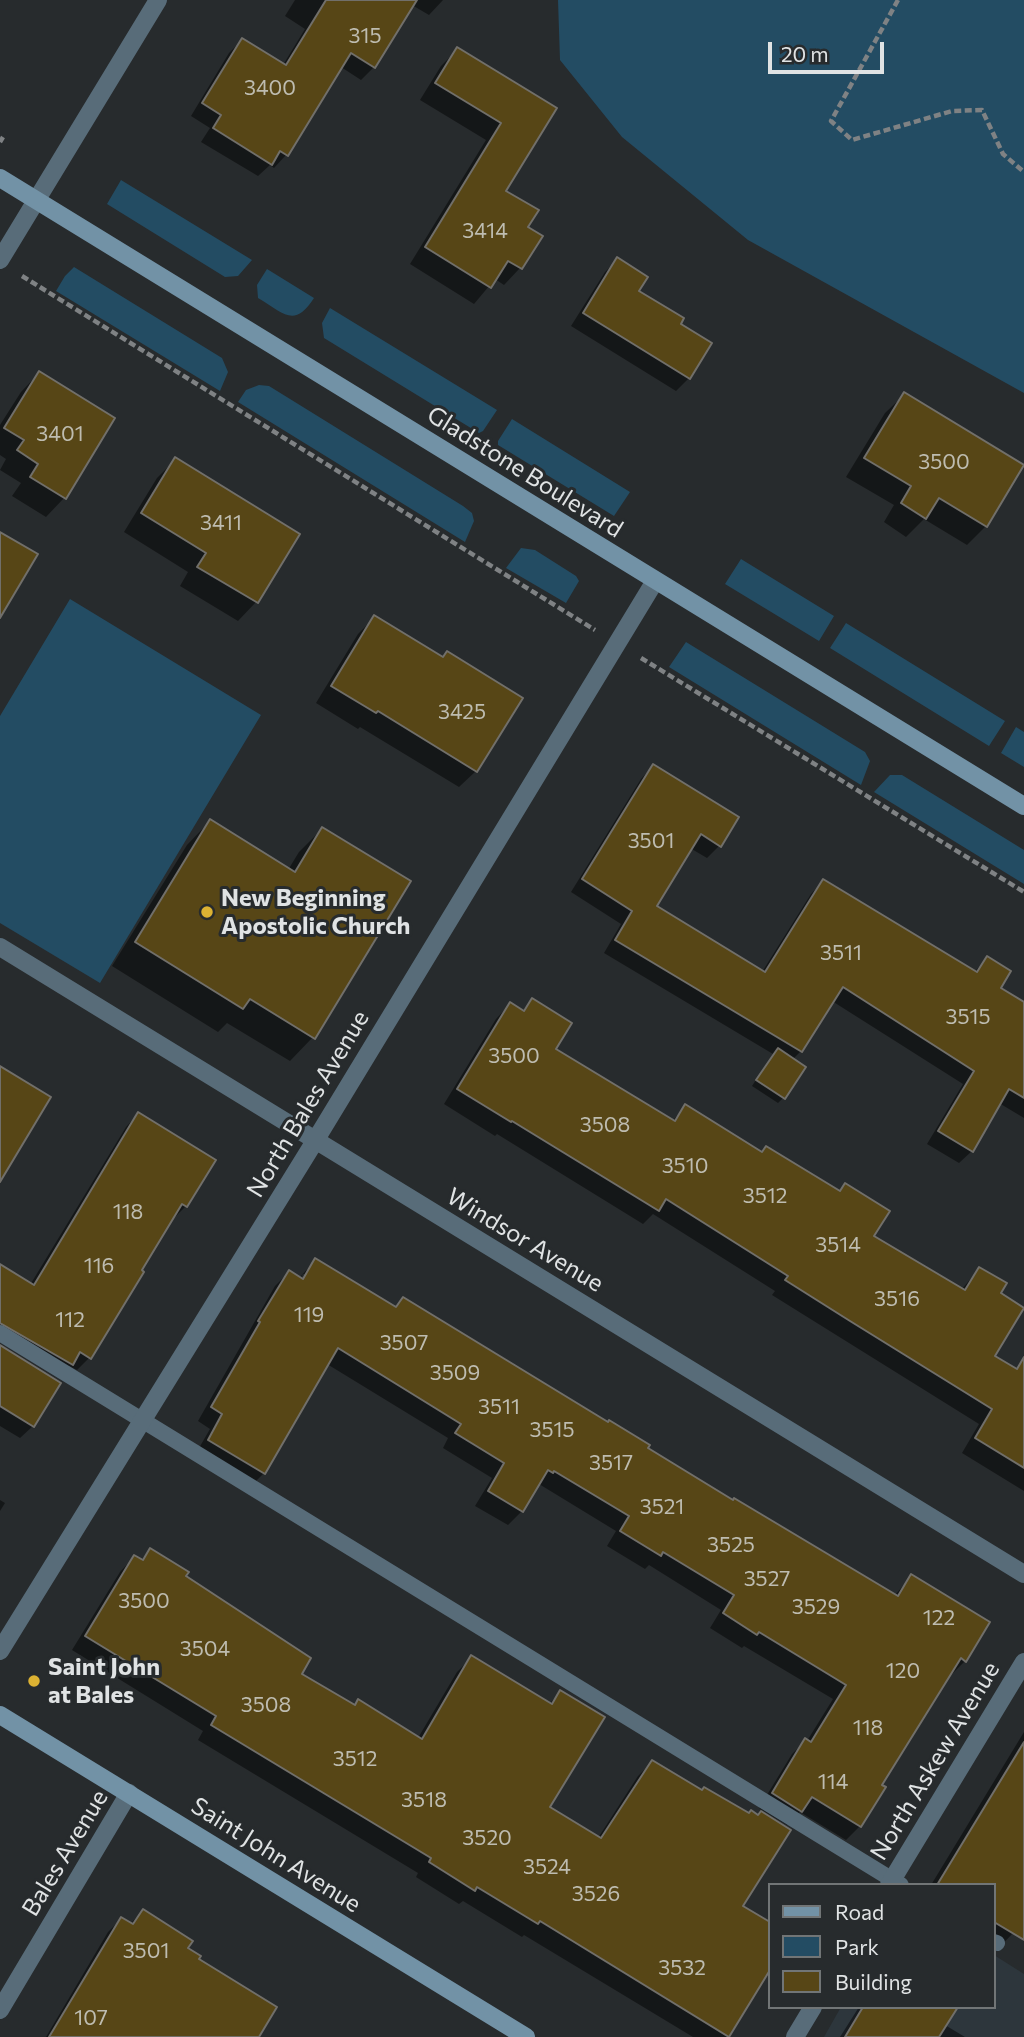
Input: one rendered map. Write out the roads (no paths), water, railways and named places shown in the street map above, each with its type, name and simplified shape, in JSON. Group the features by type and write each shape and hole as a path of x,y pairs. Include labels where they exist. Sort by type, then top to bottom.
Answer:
{"street":[{"path":"0,260 158,0"},
{"name":"Gladstone Boulevard","path":"0,178 1024,806"},
{"name":"North Bales Avenue","path":"0,1651 656,581"},
{"name":"Windsor Avenue","path":"0,947 1024,1574"},
{"name":"North Askew Avenue","path":"894,1883 1024,1662"},
{"name":"Saint John Avenue","path":"0,1714 526,2037"},
{"name":"Bales Avenue","path":"0,2010 129,1793"},
{"path":"795,2037 812,2009"}],"lane":[{"path":"0,1333 894,1883"}],"place":[{"name":"New Beginning Apostolic Church","path":"207,912"},
{"name":"Saint John at Bales","path":"34,1681"}]}
